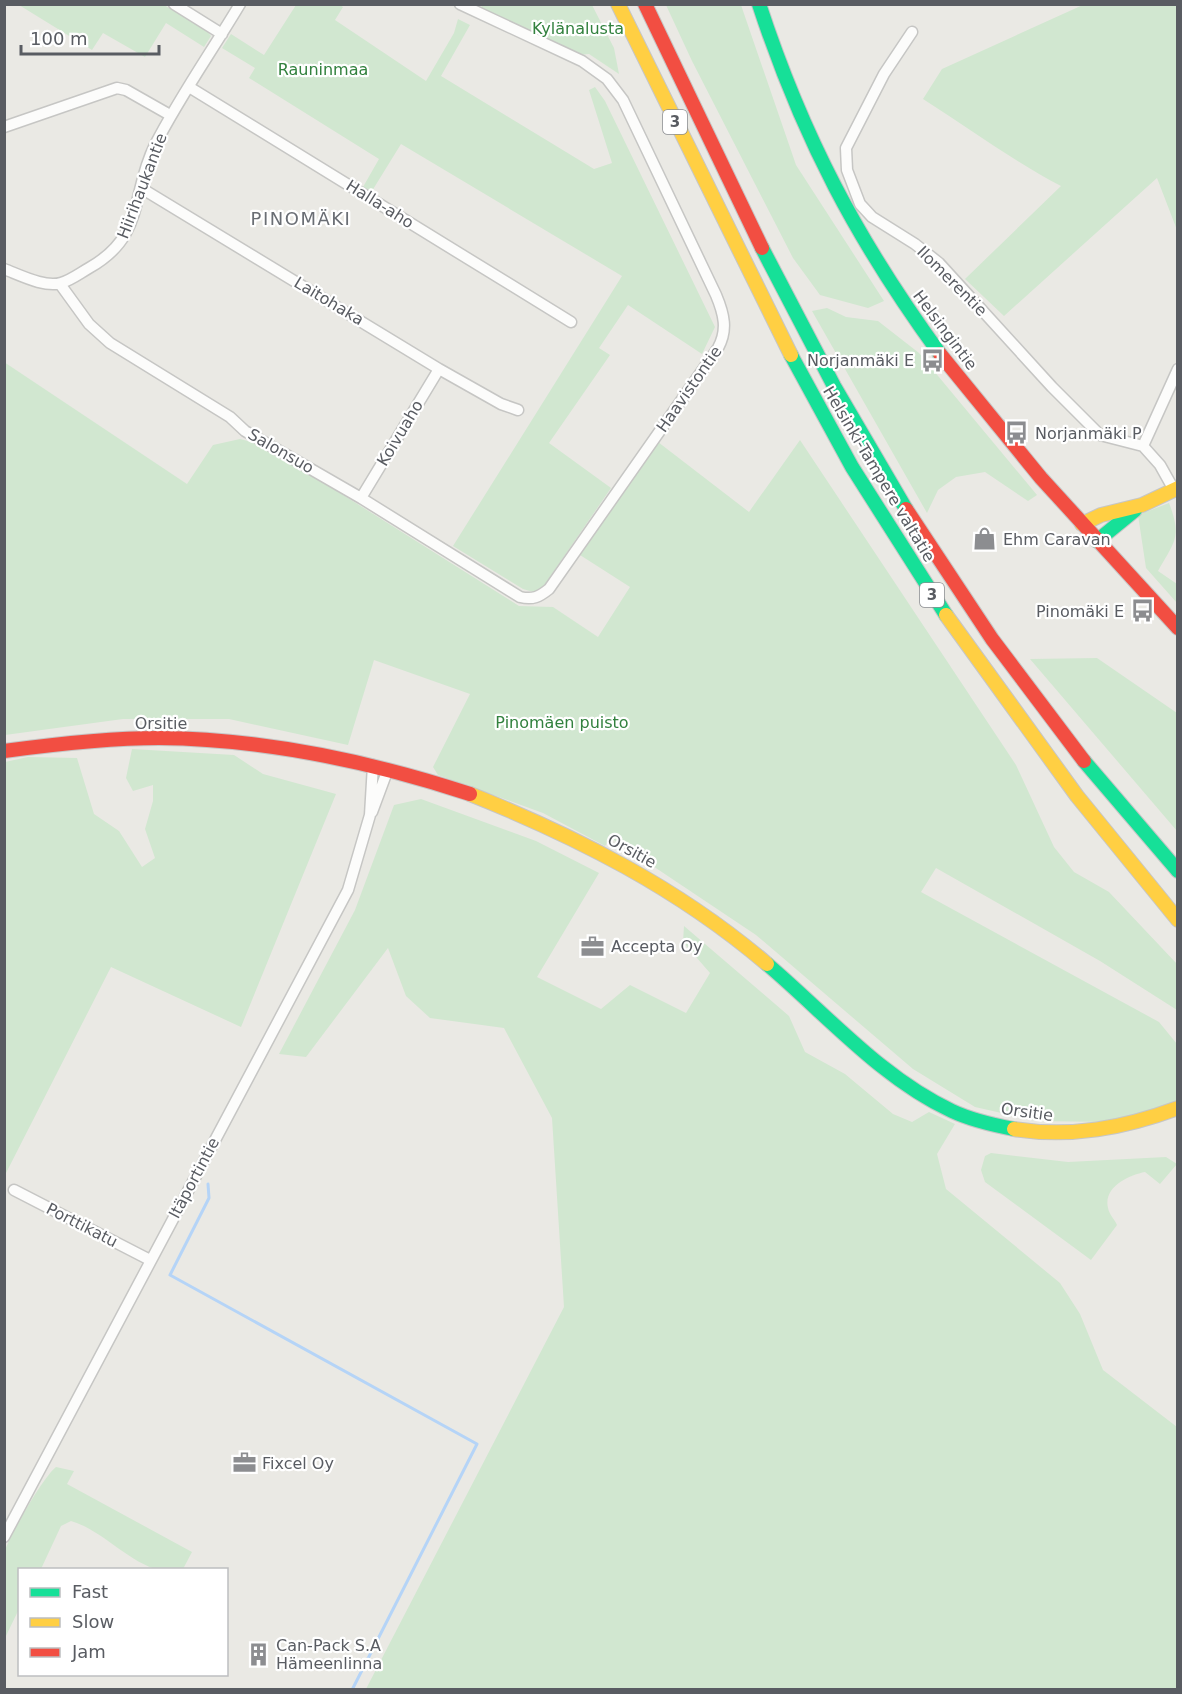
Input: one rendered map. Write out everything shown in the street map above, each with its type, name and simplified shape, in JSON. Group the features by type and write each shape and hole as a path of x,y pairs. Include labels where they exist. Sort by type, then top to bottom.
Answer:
{"main road":[{"name":"Helsinki-Tampere valtatie","path":"618,4 761,298 855,471 939,606 1026,732 1178,920"},
{"name":"Helsinki-Tampere valtatie","path":"645,4 833,385 914,523 1000,654 1117,802 1178,871"},
{"name":"Helsingintie","path":"759,4 805,128 842,203 887,279 979,403 1097,541 1178,628"},
{"path":"1082,524 1101,515 1142,505 1176,489"},
{"path":"1097,541 1142,505"},
{"name":"Orsitie","path":"4,751 92,741 205,740 255,744 388,769 510,809 609,856 669,891 763,960 899,1077 926,1096 958,1112 994,1125 1033,1132 1068,1134 1126,1127 1177,1110"}],"street":[{"path":"174,4 222,34"},
{"name":"Hiirihaukantie","path":"60,284 109,256 128,231 152,151 170,115 240,4"},
{"path":"459,4 474,7"},
{"name":"Haavistontie","path":"474,7 582,61 607,79 631,116 716,295 724,330 718,348 549,589 540,597 531,599 520,597"},
{"name":"Ilomerentie","path":"912,32 884,74 846,148 846,170 860,204 872,217 915,244 939,263 1052,387 1100,435 1143,446"},
{"name":"Halla-aho","path":"189,87 571,322"},
{"path":"4,127 117,88 126,90 170,115"},
{"name":"Laitohaka","path":"141,188 439,369 501,404 518,410"},
{"path":"4,269 49,284 60,284"},
{"name":"Salonsuo","path":"60,284 89,324 110,343 230,417 245,431 361,498 520,597"},
{"name":"Koivuaho","path":"361,498 439,369"},
{"path":"1176,489 1160,465 1143,446 1178,369"},
{"name":"Itäportintie","path":"370,815 373,765"},
{"name":"Itäportintie","path":"4,1537 348,890 370,815 388,769"},
{"name":"Porttikatu","path":"14,1190 150,1260"}],"green space":[{"name":"Kylänalusta","path":"483,4 592,5 614,48 619,74 589,54 578,55 480,9"},
{"path":"1085,4 1177,5 1177,230 1157,178 1004,316 965,279 1061,186 1008,155 923,99 942,69"},
{"path":"19,5 164,5 206,30 211,36 204,47 166,23 145,57 103,33 92,50"},
{"name":"Rauninmaa","path":"296,5 340,5 343,7 335,20 426,81 454,33 458,19 470,25 441,76 594,169 612,163 589,90 595,87 605,101 715,327 702,354 628,305 599,348 610,355 549,443 611,488 541,590 533,592 523,589 453,546 622,276 401,144 372,191 363,187 379,159 249,78 255,68 222,48 231,34 264,55"},
{"path":"666,5 741,5 796,165 884,301 868,308 820,295 793,258 692,61"},
{"path":"827,308 846,317 878,321 919,353 1037,495 1028,501 985,472 956,477 938,490 927,513 812,311"},
{"name":"Pinomäen puisto","path":"4,362 187,484 213,445 240,439 264,445 519,606 553,607 598,637 630,587 580,555 658,442 749,512 800,440 1016,765 1054,847 1074,872 1109,892 1177,964 1177,1010 1100,961 936,868 921,892 1159,1022 1177,1044 1177,1101 1154,1112 1108,1122 1036,1121 975,1107 913,1069 756,935 611,838 605,846 543,813 438,775 433,767 470,694 374,660 348,745 229,719 123,719 5,735"},
{"path":"1169,503 1176,532 1169,552 1158,571 1177,584 1177,603 1146,568 1138,515"},
{"path":"1097,658 1177,713 1177,831 1030,659"},
{"path":"132,749 234,755 263,774 336,794 241,1027 111,967 5,1175 5,762 28,757 77,758 94,814 119,831 142,867 155,858 145,829 153,801 153,785 133,791 126,778"},
{"path":"421,799 536,841 599,873 537,977 601,1009 630,985 686,1013 710,973 683,942 684,926 789,1016 805,1052 845,1074 893,1114 912,1122 929,1112 955,1124 937,1154 946,1189 1060,1283 1080,1314 1103,1370 1177,1427 1177,1689 366,1689 564,1307 552,1118 504,1028 430,1018 406,996 388,948 306,1057 279,1054 355,910 394,805"},
{"path":"991,1153 1068,1162 1166,1157 1177,1164 1160,1184 1145,1172 1125,1179 1113,1188 1107,1201 1117,1225 1091,1260 985,1182 981,1170 985,1156"},
{"path":"56,1467 74,1471 67,1484 192,1552 184,1568 154,1568 93,1531 71,1521 61,1526 41,1568 18,1568 18,1611 5,1638 4,1554 27,1508"}],"waterway":[{"path":"208,1184 209,1198 170,1275 477,1444 352,1690"}],"traffic: fast":[{"path":"759,4 794,99 835,186 883,270 940,354"},
{"path":"762,248 834,386 906,509"},
{"path":"791,355 852,467 946,615"},
{"path":"1097,541 1135,510"},
{"path":"1084,761 1178,871"},
{"path":"767,964 855,1044 901,1081 959,1114 1014,1129"}],"traffic: slow":[{"path":"618,4 791,355"},
{"path":"1082,524 1101,515 1142,505 1178,488"},
{"path":"946,615 1077,796 1178,920"},
{"path":"470,794 588,847 662,888 698,911 767,964"},
{"path":"1014,1129 1035,1132 1077,1132 1117,1126 1178,1108"}],"traffic: jam":[{"path":"645,4 762,248"},
{"path":"940,354 1041,478 1178,628"},
{"path":"906,509 992,639 1084,761"},
{"path":"4,751 140,738 199,739 277,747 316,754 394,771 470,794"}],"place":[{"name":"Norjanmäki E","path":"932,360"},
{"name":"Norjanmäki P","path":"1017,433"},
{"name":"Ehm Caravan","path":"985,539"},
{"name":"Pinomäki E","path":"1142,611"},
{"name":"Accepta Oy","path":"593,946"},
{"name":"Fixcel Oy","path":"244,1463"},
{"name":"Can-Pack S.A Hämeenlinna","path":"258,1654"}],"district":[{"name":"PINOMÄKI","path":"301,218"}]}
